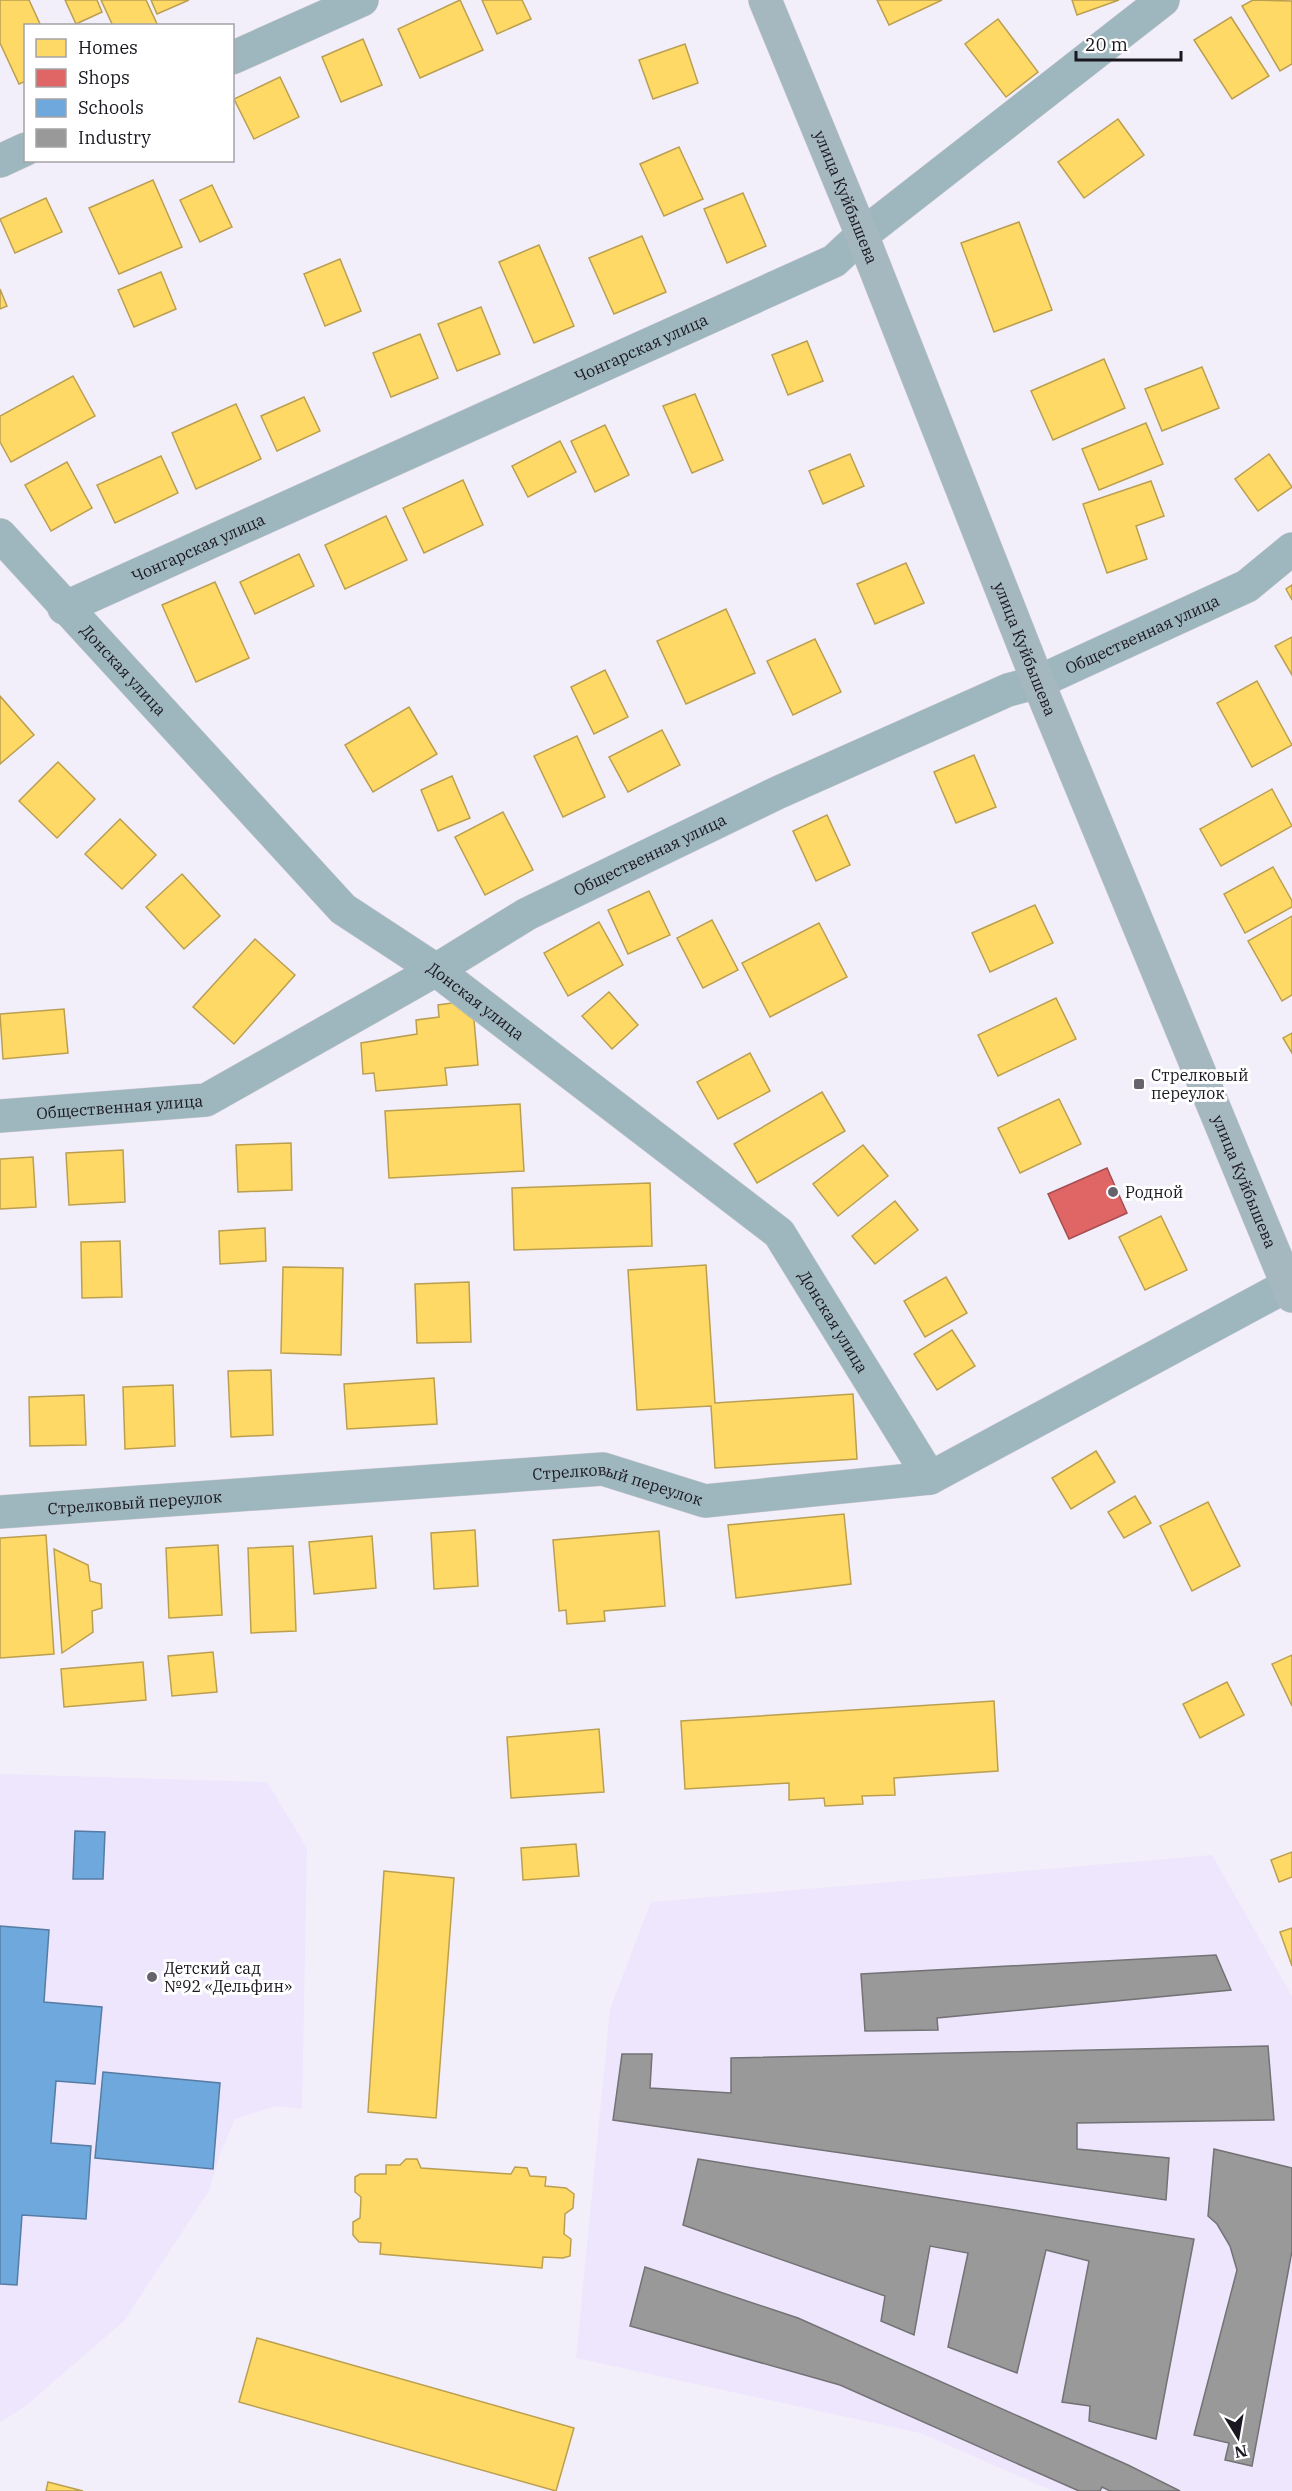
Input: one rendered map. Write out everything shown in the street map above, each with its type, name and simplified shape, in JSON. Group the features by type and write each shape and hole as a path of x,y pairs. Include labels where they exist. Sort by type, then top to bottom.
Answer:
{"main road":[{"name":"улица Куйбышева","path":"765,0 862,235 1038,682 1291,1288"}],"street":[{"path":"234,57 362,0"},
{"name":"Чонгарская улица","path":"64,608 834,261 862,235 1163,0"},
{"path":"0,161 24,150"},
{"name":"Донская улица","path":"0,536 343,909 436,970 779,1233 930,1478"},
{"name":"Общественная улица","path":"0,1116 206,1100 436,970 527,914 777,793 1008,690 1038,682 1247,586 1292,549"},
{"name":"Стрелковый переулок","path":"0,1512 603,1469 705,1501 930,1478 1291,1288"}],"shaded area":[{"name":"Детский сад №92 «Дельфин»","path":"0,1774 267,1782 307,1848 302,2109 276,2106 235,2119 220,2154 209,2191 124,2321 23,2408 0,2422"},
{"path":"1212,1855 1292,1996 1292,2491 1053,2491 920,2433 576,2358 610,2009 651,1902"}],"building: Homes":[{"path":"0,0 29,0 40,24 24,24 24,82 19,84 0,43"},
{"path":"65,0 97,0 102,12 76,24"},
{"path":"101,0 146,0 157,24 112,24"},
{"path":"151,0 189,0 157,14"},
{"path":"460,0 483,50 420,78 398,29"},
{"path":"482,0 522,0 531,19 497,34"},
{"path":"877,0 942,0 889,25"},
{"path":"1072,0 1119,0 1077,15"},
{"path":"1253,0 1292,1 1292,64 1280,71 1242,6"},
{"path":"1231,17 1269,76 1232,99 1194,40"},
{"path":"998,19 1038,72 1006,97 965,44"},
{"path":"363,39 382,85 341,102 322,57"},
{"path":"685,44 698,83 653,99 639,60"},
{"path":"280,77 299,117 254,139 234,99"},
{"path":"1118,119 1144,155 1084,198 1058,162"},
{"path":"679,147 703,199 664,216 640,164"},
{"path":"153,180 182,247 119,274 89,208"},
{"path":"212,185 232,227 200,242 180,200"},
{"path":"743,193 766,246 727,263 704,209"},
{"path":"46,198 62,232 15,253 0,219"},
{"path":"1019,222 1052,310 994,332 961,243"},
{"path":"642,236 666,292 614,314 589,258"},
{"path":"539,245 574,326 534,343 499,262"},
{"path":"340,259 361,311 325,326 304,274"},
{"path":"161,272 176,309 134,327 118,290"},
{"path":"0,289 7,306 0,309"},
{"path":"481,307 500,354 457,371 438,324"},
{"path":"420,334 438,378 391,397 373,353"},
{"path":"807,341 823,381 788,395 772,355"},
{"path":"1104,359 1125,408 1053,440 1031,391"},
{"path":"1202,367 1219,408 1162,431 1145,389"},
{"path":"73,376 95,416 11,462 0,442 0,416"},
{"path":"695,394 723,460 692,473 663,406"},
{"path":"304,397 320,431 277,451 261,416"},
{"path":"236,404 261,459 196,489 172,433"},
{"path":"1146,423 1163,464 1099,490 1082,449"},
{"path":"605,425 629,475 595,492 571,441"},
{"path":"560,441 576,472 528,497 512,466"},
{"path":"850,454 864,486 823,504 809,471"},
{"path":"1269,454 1292,487 1258,511 1235,479"},
{"path":"161,456 178,493 115,523 97,485"},
{"path":"67,462 92,508 51,531 25,485"},
{"path":"463,480 483,525 424,553 403,508"},
{"path":"1151,481 1164,516 1136,526 1147,559 1107,573 1083,504"},
{"path":"386,516 407,560 345,589 325,545"},
{"path":"299,554 314,586 255,614 240,582"},
{"path":"906,563 924,603 875,624 857,584"},
{"path":"215,582 249,658 196,682 162,605"},
{"path":"1292,585 1292,600 1286,589"},
{"path":"726,609 755,673 686,704 657,641"},
{"path":"1292,637 1292,675 1275,646"},
{"path":"815,639 841,692 793,715 767,661"},
{"path":"605,670 628,717 594,734 571,687"},
{"path":"1257,681 1292,745 1252,767 1217,703"},
{"path":"0,696 34,735 0,764"},
{"path":"409,707 437,754 373,792 345,745"},
{"path":"662,730 680,765 628,792 609,757"},
{"path":"577,736 605,797 563,817 534,756"},
{"path":"974,755 996,807 956,823 934,772"},
{"path":"58,762 95,799 57,838 19,801"},
{"path":"452,776 470,818 438,831 421,790"},
{"path":"1272,789 1292,826 1221,866 1200,829"},
{"path":"503,812 533,870 485,895 455,837"},
{"path":"827,815 850,865 816,881 793,831"},
{"path":"120,819 156,855 122,889 85,854"},
{"path":"1273,867 1292,901 1292,907 1245,933 1224,894"},
{"path":"182,874 220,916 184,949 146,907"},
{"path":"649,891 670,935 628,954 608,910"},
{"path":"1035,905 1053,943 990,972 972,933"},
{"path":"1292,916 1292,995 1282,1001 1248,941"},
{"path":"712,920 738,970 703,988 677,938"},
{"path":"599,922 623,965 568,996 544,953"},
{"path":"819,923 847,977 770,1017 742,963"},
{"path":"255,939 295,975 234,1044 193,1007"},
{"path":"609,992 638,1025 612,1049 582,1016"},
{"path":"1056,998 1076,1039 998,1076 978,1035"},
{"path":"452,1003 474,1020 478,1065 445,1068 447,1085 376,1091 374,1073 363,1074 361,1043 417,1034 416,1020 439,1017 438,1005"},
{"path":"64,1009 68,1053 3,1059 0,1014"},
{"path":"1292,1033 1292,1053 1283,1038"},
{"path":"750,1053 770,1091 718,1119 697,1082"},
{"path":"822,1092 845,1131 757,1183 734,1144"},
{"path":"1059,1099 1081,1144 1020,1173 998,1128"},
{"path":"520,1104 524,1171 389,1178 385,1111"},
{"path":"291,1143 292,1190 238,1192 236,1145"},
{"path":"863,1145 888,1176 838,1216 813,1184"},
{"path":"123,1150 125,1202 69,1205 66,1153"},
{"path":"33,1157 36,1207 0,1209 0,1159"},
{"path":"650,1183 652,1246 514,1250 512,1188"},
{"path":"895,1201 918,1230 875,1264 852,1236"},
{"path":"1161,1216 1187,1270 1145,1290 1119,1237"},
{"path":"265,1228 266,1261 220,1264 219,1231"},
{"path":"120,1241 122,1297 82,1298 81,1242"},
{"path":"706,1265 715,1403 853,1394 857,1459 715,1468 711,1406 637,1410 628,1270"},
{"path":"283,1267 343,1268 341,1355 281,1353"},
{"path":"946,1277 967,1313 925,1337 904,1301"},
{"path":"469,1282 471,1342 417,1343 415,1284"},
{"path":"952,1330 975,1366 937,1390 914,1354"},
{"path":"271,1370 273,1435 231,1437 228,1371"},
{"path":"434,1378 437,1424 347,1429 344,1384"},
{"path":"173,1385 175,1446 125,1449 123,1387"},
{"path":"84,1395 86,1445 30,1446 29,1397"},
{"path":"1096,1451 1115,1482 1071,1509 1052,1478"},
{"path":"1135,1496 1151,1523 1124,1538 1108,1512"},
{"path":"1208,1502 1240,1566 1192,1591 1160,1526"},
{"path":"844,1514 851,1584 736,1598 728,1525"},
{"path":"475,1530 478,1586 434,1589 431,1533"},
{"path":"659,1531 665,1606 604,1611 605,1621 567,1624 566,1610 559,1611 553,1540"},
{"path":"46,1535 54,1654 0,1658 0,1538"},
{"path":"372,1536 376,1588 314,1594 309,1542"},
{"path":"218,1545 222,1615 169,1618 166,1548"},
{"path":"293,1546 296,1631 251,1633 248,1548"},
{"path":"54,1549 88,1565 90,1581 101,1584 102,1608 92,1611 93,1632 62,1653"},
{"path":"213,1652 217,1692 172,1696 168,1656"},
{"path":"1292,1655 1292,1706 1272,1664"},
{"path":"143,1662 146,1700 64,1707 61,1669"},
{"path":"1227,1682 1244,1715 1200,1738 1183,1704"},
{"path":"994,1701 998,1771 894,1778 895,1795 862,1796 863,1804 825,1806 824,1798 789,1800 789,1783 685,1789 681,1721"},
{"path":"599,1729 604,1792 511,1798 507,1737"},
{"path":"576,1844 579,1876 523,1880 521,1848"},
{"path":"1292,1852 1292,1877 1279,1882 1271,1860"},
{"path":"384,1871 454,1878 436,2118 368,2112"},
{"path":"1292,1928 1292,1966 1280,1932"},
{"path":"406,2159 417,2159 421,2168 511,2174 515,2167 527,2168 530,2176 546,2177 545,2186 566,2188 574,2194 573,2208 565,2214 564,2234 571,2239 570,2256 543,2257 542,2268 380,2254 381,2243 359,2242 353,2235 353,2222 360,2218 361,2197 355,2192 355,2177 360,2174 386,2174 386,2165 400,2165"},
{"path":"257,2338 574,2428 556,2491 239,2402"},
{"path":"48,2482 83,2491 46,2491"}],"building: Shops":[{"path":"1107,1168 1127,1213 1069,1239 1048,1194"}],"building: Schools":[{"path":"75,1831 105,1832 103,1879 73,1879"},
{"path":"0,1926 49,1930 44,2002 102,2007 95,2084 56,2081 51,2143 91,2146 86,2219 22,2215 17,2285 0,2284"},
{"path":"103,2072 220,2083 213,2169 95,2158"}],"building: Industry":[{"path":"1216,1955 1231,1990 937,2018 938,2030 865,2031 861,1974"},
{"path":"1268,2046 1274,2120 1077,2123 1077,2149 1169,2158 1166,2200 613,2120 622,2054 652,2054 650,2088 731,2093 731,2058"},
{"path":"1214,2149 1292,2168 1292,2251 1252,2466 1225,2460 1229,2443 1194,2435 1237,2270 1230,2246 1217,2224 1208,2216"},
{"path":"698,2159 1194,2239 1156,2439 1089,2421 1090,2406 1062,2402 1089,2261 1046,2250 1017,2373 948,2347 968,2253 930,2246 914,2335 881,2321 885,2296 683,2225"},
{"path":"645,2267 798,2318 1128,2465 1180,2491 1110,2491 1102,2487 1100,2491 1079,2491 840,2385 630,2326"}],"place":[{"name":"Стрелковый переулок","path":"1139,1084"},
{"name":"Родной","path":"1113,1192"},
{"name":"Детский сад №92 «Дельфин»","path":"152,1977"}]}
